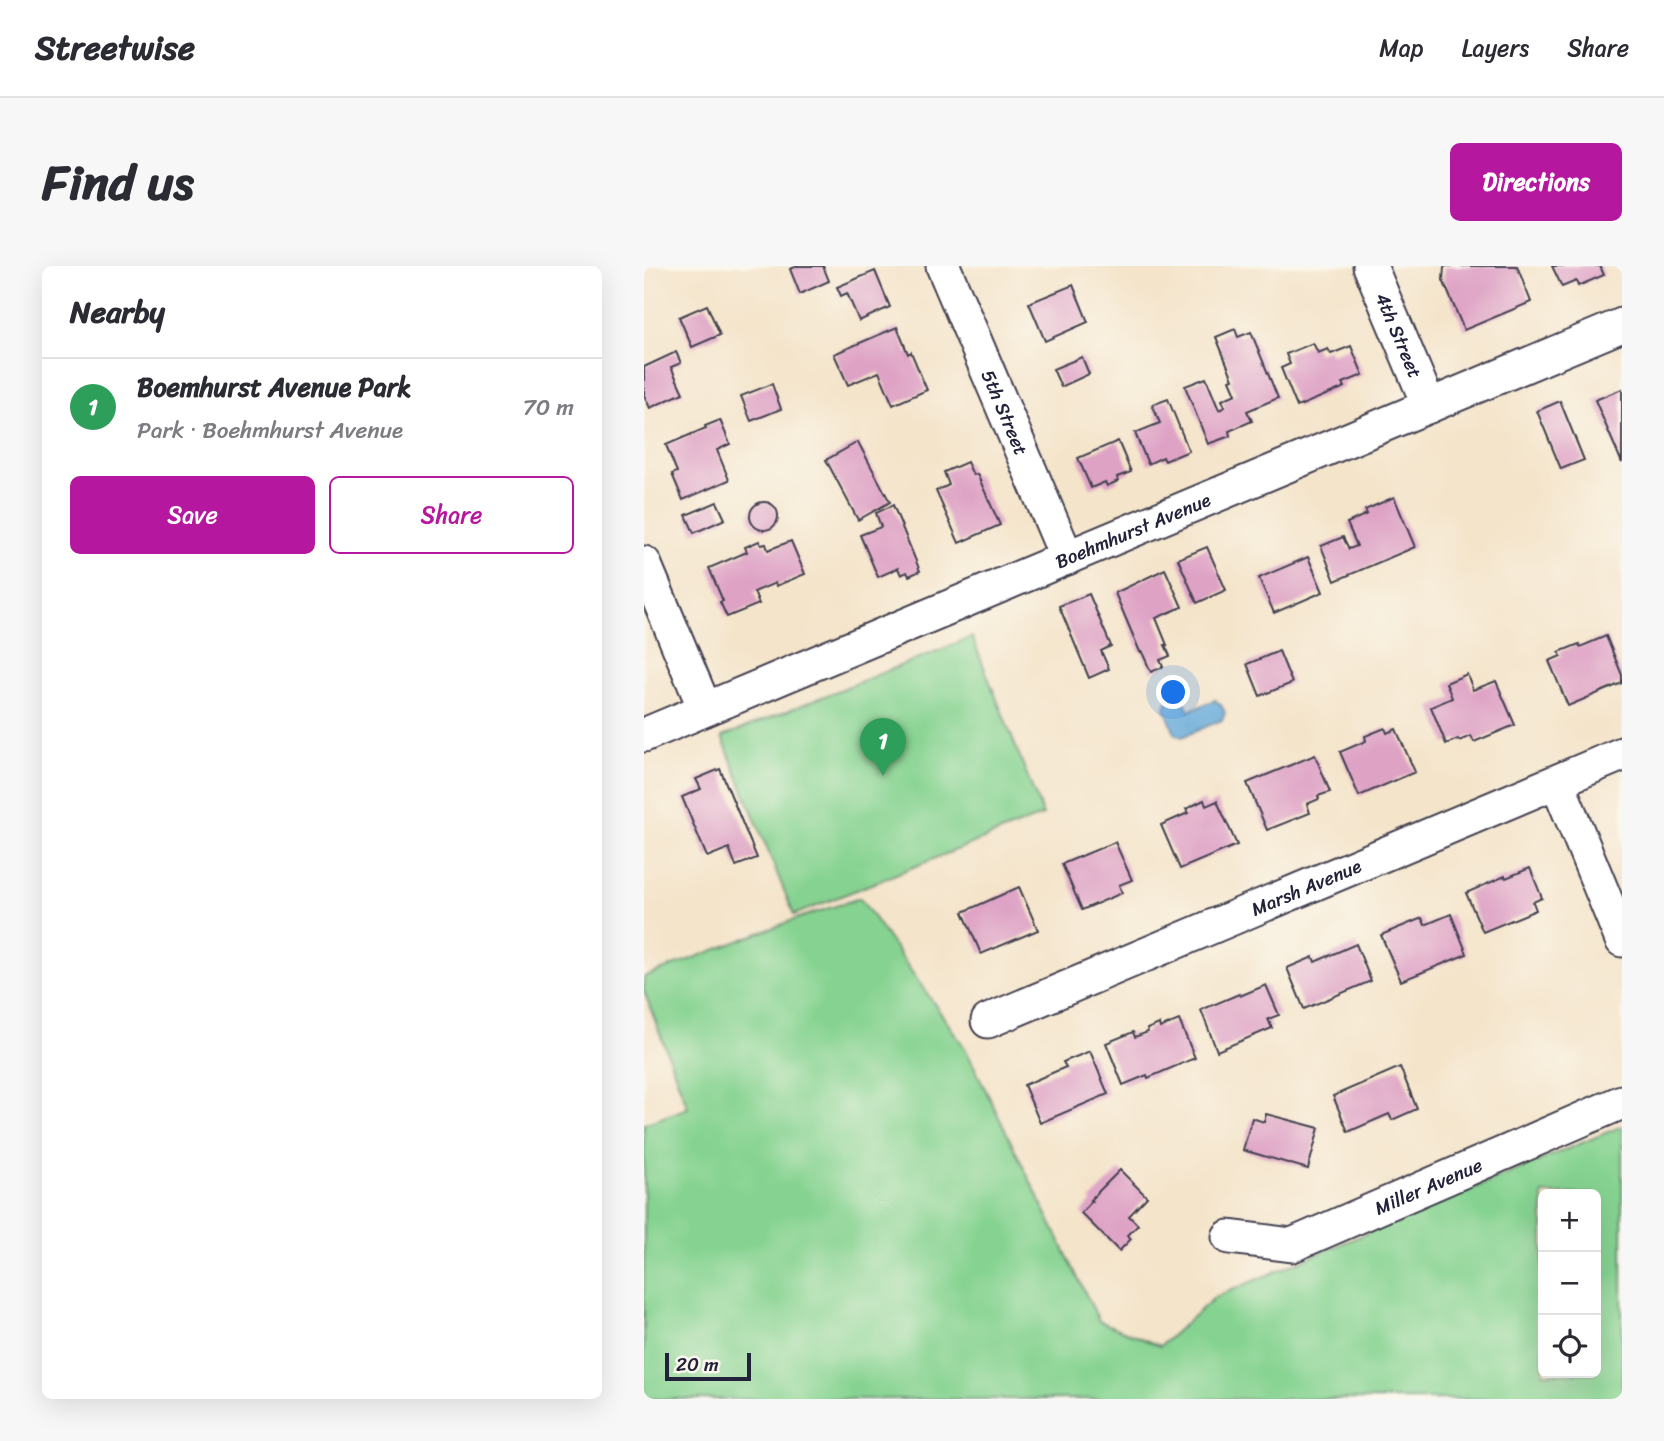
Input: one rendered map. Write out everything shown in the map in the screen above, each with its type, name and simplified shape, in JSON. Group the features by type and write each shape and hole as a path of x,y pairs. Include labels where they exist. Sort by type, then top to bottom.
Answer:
{"street":[{"name":"5th Street","path":"943,266 1067,558"},
{"name":"4th Street","path":"1370,266 1429,406"},
{"name":"Boehmhurst Avenue","path":"644,735 1622,325"},
{"path":"644,563 705,709"},
{"name":"Marsh Avenue","path":"988,1021 1622,754"},
{"path":"1557,782 1622,940"},
{"name":"Miller Avenue","path":"1229,1237 1292,1245 1622,1102"}],"green space":[{"path":"972,637 1043,815 794,915 722,737"},
{"path":"860,898 965,1048 1099,1321 1160,1346 1215,1297 1622,1126 1622,1399 644,1399 644,1124 688,1108 644,991 644,977 796,919"}],"water":[{"path":"1177,696 1184,700 1189,711 1215,700 1225,713 1222,720 1182,737 1175,734 1165,708 1167,701"}],"building":[{"path":"798,266 823,266 829,281 800,294 790,269"},
{"path":"1517,266 1531,302 1464,330 1443,280 1444,267"},
{"path":"1552,266 1600,266 1604,275 1578,286 1576,281 1562,287"},
{"path":"875,271 890,307 859,321 847,293 841,296 837,287"},
{"path":"1073,285 1088,322 1045,341 1029,303"},
{"path":"707,305 720,335 692,347 679,317"},
{"path":"897,327 927,390 893,405 879,372 848,385 834,354"},
{"path":"1235,329 1238,337 1251,332 1278,398 1247,411 1252,421 1229,431 1230,436 1208,444 1185,386 1206,378 1219,410 1225,407 1222,400 1236,394 1230,380 1233,379 1216,337"},
{"path":"1313,343 1318,353 1328,349 1331,354 1351,346 1363,375 1343,383 1345,387 1297,407 1281,368 1290,364 1286,354"},
{"path":"676,352 681,363 671,367 683,393 650,408 644,395 644,367"},
{"path":"1082,357 1089,374 1061,387 1053,369"},
{"path":"772,384 781,409 751,421 741,396"},
{"path":"1622,389 1622,463 1595,400"},
{"path":"1168,399 1189,451 1165,461 1163,457 1148,464 1135,433 1160,423 1152,405"},
{"path":"1560,401 1584,460 1561,469 1537,411"},
{"path":"720,420 730,444 717,450 729,480 683,500 672,474 677,472 666,445"},
{"path":"1118,441 1131,472 1117,477 1118,481 1107,486 1105,482 1091,488 1078,458"},
{"path":"858,442 890,502 858,520 826,460"},
{"path":"967,462 973,475 977,474 1000,525 959,543 936,491 949,485 944,472"},
{"path":"1394,497 1415,547 1335,581 1321,546 1343,537 1349,549 1357,546 1347,523 1367,514 1365,510"},
{"path":"717,502 725,519 694,533 686,515"},
{"path":"764,502 774,506 778,516 774,526 764,530 754,526 750,516 754,506"},
{"path":"893,505 920,571 909,576 907,572 901,575 898,568 878,577 860,535 881,527 876,513"},
{"path":"759,541 761,545 766,544 768,550 791,541 805,574 754,592 759,604 727,617 709,568 747,552 745,547"},
{"path":"1207,547 1226,590 1197,603 1178,559"},
{"path":"1308,557 1323,592 1274,613 1259,578"},
{"path":"1165,569 1182,607 1156,618 1170,656 1160,660 1163,667 1151,672 1115,593"},
{"path":"1089,594 1111,646 1101,651 1109,669 1089,678 1059,606"},
{"path":"1606,636 1622,675 1622,683 1568,706 1549,661 1561,656 1559,652"},
{"path":"1279,651 1292,683 1260,696 1247,664"},
{"path":"1467,674 1473,690 1496,681 1515,725 1474,742 1471,736 1446,744 1431,707 1452,698 1446,683"},
{"path":"1385,728 1387,733 1396,729 1415,772 1359,796 1340,752 1366,741 1365,736"},
{"path":"1315,755 1330,792 1307,804 1310,813 1267,830 1247,783"},
{"path":"720,769 757,858 736,866 729,848 707,857 682,797 701,789 696,779"},
{"path":"1204,800 1206,806 1217,801 1237,845 1180,869 1161,825 1188,813 1186,809"},
{"path":"1115,842 1132,880 1119,885 1122,893 1082,910 1062,864"},
{"path":"1530,868 1542,898 1533,902 1536,910 1483,932 1466,893"},
{"path":"1019,887 1038,930 981,954 963,912"},
{"path":"1451,914 1467,954 1401,981 1381,935 1422,918 1425,925"},
{"path":"1356,944 1371,981 1304,1009 1287,968 1313,957 1315,962"},
{"path":"1266,985 1279,1015 1268,1019 1272,1028 1217,1051 1201,1010"},
{"path":"1179,1020 1195,1058 1148,1078 1147,1075 1123,1085 1106,1043 1133,1032 1135,1037 1159,1024 1160,1028"},
{"path":"1090,1051 1108,1094 1040,1123 1024,1085 1066,1067 1063,1062"},
{"path":"1400,1067 1417,1109 1392,1120 1389,1114 1348,1132 1333,1096"},
{"path":"1266,1114 1319,1128 1308,1169 1243,1150 1252,1118 1264,1122"},
{"path":"1120,1170 1147,1197 1129,1216 1138,1225 1128,1235 1131,1239 1119,1251 1081,1213"}],"place":[{"name":"Boemhurst Avenue Park","path":"883,776"}]}
